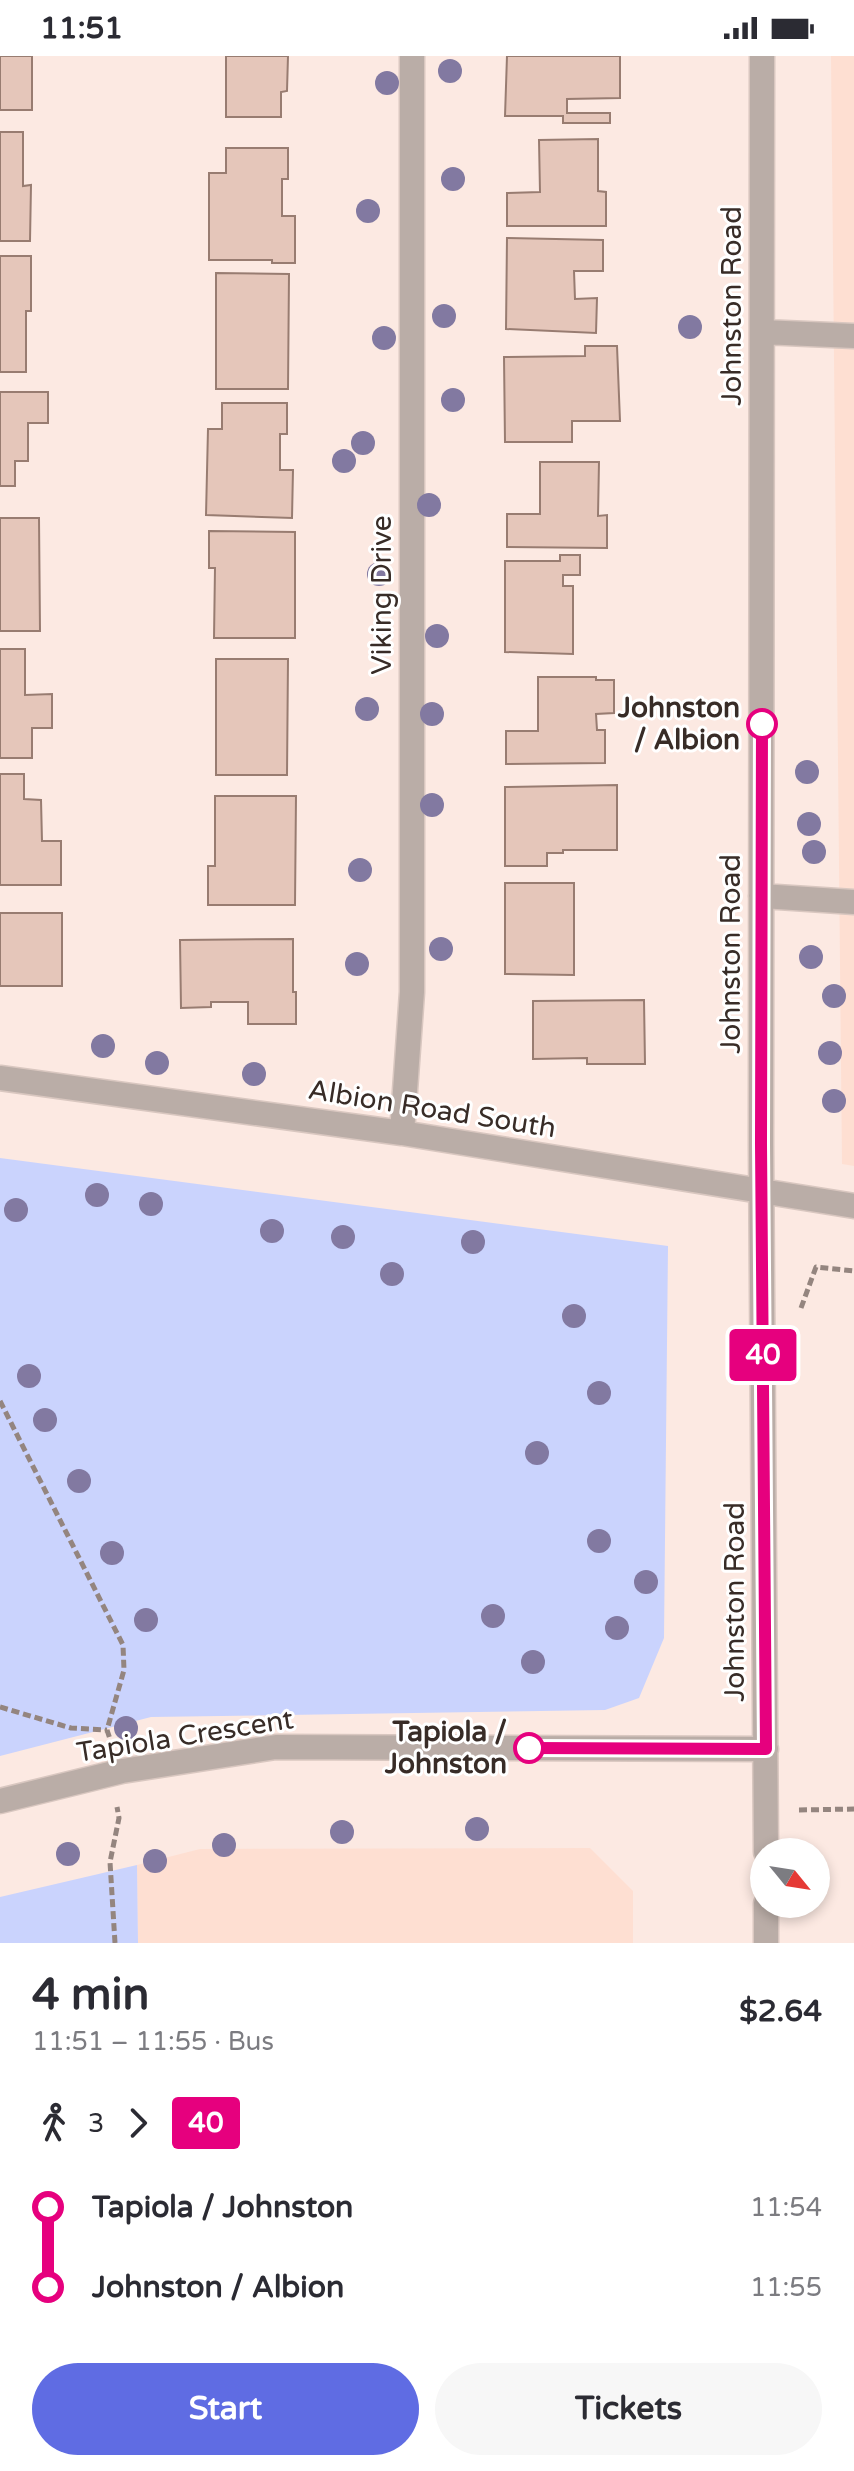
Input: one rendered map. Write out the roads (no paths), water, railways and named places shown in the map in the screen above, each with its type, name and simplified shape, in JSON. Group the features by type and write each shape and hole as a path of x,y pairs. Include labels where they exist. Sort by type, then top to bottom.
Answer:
{"street":[{"name":"Viking Drive","path":"402,1133 412,992 412,56"},
{"name":"Johnston Road","path":"762,56 761,1190 766,1838"},
{"path":"762,332 854,336"},
{"path":"761,896 854,902"},
{"name":"Albion Road South","path":"0,1078 402,1133 854,1206"},
{"name":"Tapiola Crescent","path":"0,1801 117,1772 276,1747 766,1749"},
{"path":"766,1918 766,1943"}],"place":[{"name":"Johnston / Albion","path":"762,724"},
{"name":"Tapiola / Johnston","path":"529,1748"}]}
